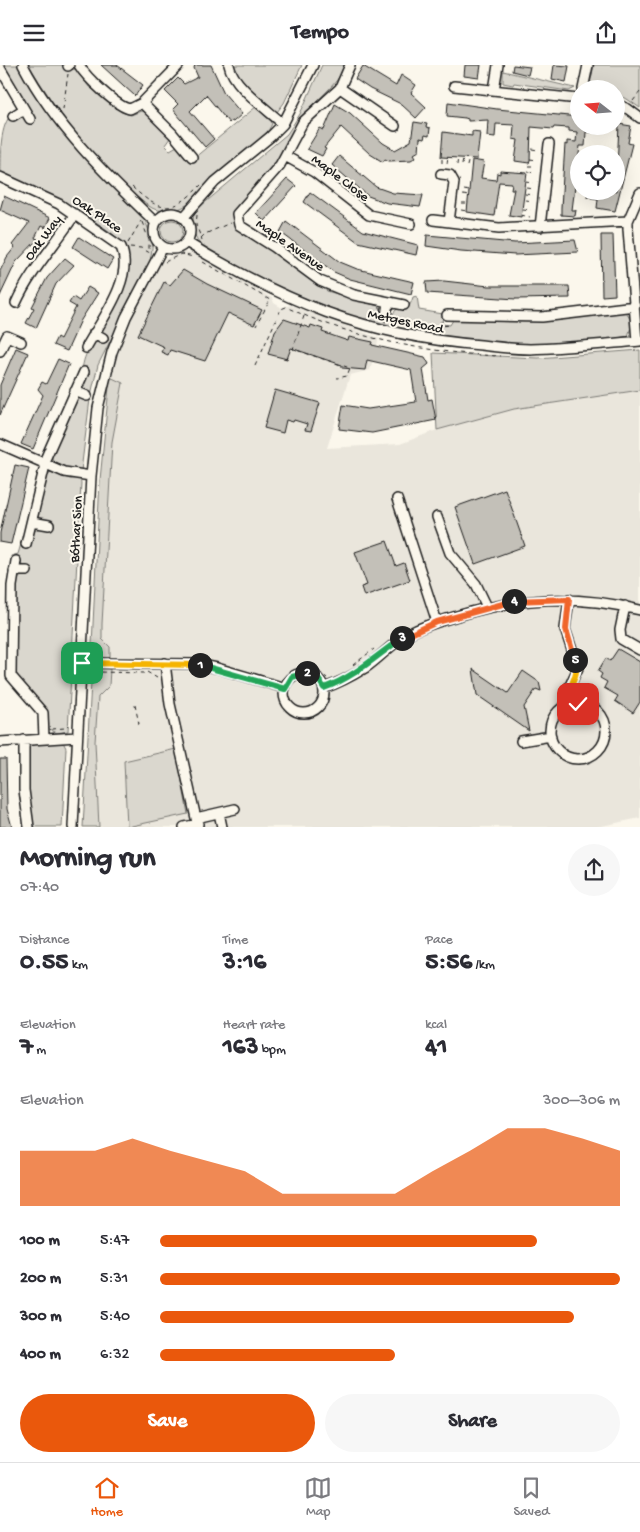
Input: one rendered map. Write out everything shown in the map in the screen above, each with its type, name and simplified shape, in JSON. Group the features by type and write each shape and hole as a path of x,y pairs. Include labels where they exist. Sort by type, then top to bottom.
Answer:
{"street":[{"path":"23,65 56,114 84,150 156,223"},
{"path":"79,65 89,78 125,109 130,109 142,103 179,65"},
{"path":"229,65 230,71 238,82 282,124"},
{"path":"183,218 215,182 270,137 282,124 313,65"},
{"name":"Maple Avenue","path":"350,65 340,88 303,122 285,156 237,214 239,225 274,247 320,281 354,295 404,305"},
{"path":"494,90 498,65"},
{"path":"585,80 588,65"},
{"path":"0,68 30,119"},
{"path":"454,87 570,98"},
{"path":"340,88 395,126"},
{"path":"142,103 173,134 192,157"},
{"path":"625,108 640,118"},
{"path":"13,116 24,109"},
{"path":"540,227 549,144"},
{"name":"Maple Close","path":"285,156 314,172 369,215 411,224"},
{"path":"441,174 450,175 454,182 449,222"},
{"name":"Oak Place","path":"0,177 43,196 75,214 122,248 124,263 119,289 86,347"},
{"path":"639,341 628,239 628,221 640,193"},
{"name":"Oak Way","path":"16,303 30,274 51,251 75,214"},
{"path":"168,214 183,218 189,230 186,242 176,249 163,247 155,238 156,223 168,214"},
{"path":"433,220 498,228 628,221"},
{"name":"Metges Road","path":"186,242 243,277 347,321 381,330 443,343 529,349 639,341"},
{"name":"Bóthar Sion","path":"73,827 91,476 98,408 112,351 126,317 163,247"},
{"path":"386,316 388,303"},
{"path":"447,315 542,317 635,307"},
{"path":"94,333 103,338"},
{"path":"0,351 7,336 21,342"},
{"path":"26,544 44,464 84,372"},
{"path":"75,391 88,395"},
{"path":"0,444 64,472 91,476"},
{"path":"397,499 437,622"},
{"path":"437,517 450,553 476,584 487,607"},
{"path":"32,522 48,525"},
{"path":"27,571 15,566 12,586 11,676 43,713 45,734"},
{"path":"324,688 342,682 366,667 410,633 437,622 487,607 514,601 569,599 625,606 640,610"},
{"path":"569,599 566,629 578,668 568,690 569,705"},
{"path":"625,606 621,639 640,650"},
{"path":"82,663 165,663 216,668 285,689"},
{"path":"165,663 177,739 198,824"},
{"path":"304,672 317,677 324,688 323,701 308,713 302,713 290,707 286,701 285,689 292,677 304,672"},
{"path":"569,705 587,705 601,716 606,733 600,749 593,755 575,759 559,752 551,736 551,726 555,717 569,705"},
{"path":"0,742 24,740 45,734 77,737"},
{"path":"520,741 551,736"},
{"path":"24,740 24,790 30,827"},
{"path":"184,827 198,824 219,813 235,809"},
{"path":"219,813 222,827"}],"path":[{"path":"59,105 63,110 68,68"},
{"path":"532,149 538,150"},
{"path":"447,163 448,156"},
{"path":"442,157 442,163"},
{"path":"457,165 458,157"},
{"path":"462,165 463,158"},
{"path":"467,166 469,158"},
{"path":"530,159 537,160"},
{"path":"528,166 536,167"},
{"path":"528,172 535,173"},
{"path":"526,182 534,183"},
{"path":"130,185 153,205 168,207 184,201 202,183"},
{"path":"527,188 534,189"},
{"path":"464,190 469,191"},
{"path":"464,195 468,196"},
{"path":"525,195 533,195"},
{"path":"524,200 532,201"},
{"path":"462,203 467,204"},
{"path":"523,209 531,209"},
{"path":"461,210 467,211"},
{"path":"198,212 196,225 203,243"},
{"path":"521,215 530,217"},
{"path":"122,248 141,249 150,253 149,240 142,221 138,217"},
{"path":"200,239 205,234 238,220"},
{"path":"122,248 126,246 142,221"},
{"path":"165,262 181,254 193,257"},
{"path":"200,261 270,300 256,326"},
{"path":"305,315 293,349 350,368 347,375 337,378"},
{"path":"90,646 96,653 106,655"},
{"path":"350,667 378,646"},
{"path":"282,679 300,667 316,669 327,678"},
{"path":"89,682 99,672 147,672 157,678 166,676"},
{"path":"135,705 139,724"},
{"path":"68,730 70,721"},
{"path":"45,734 65,728 68,725"}],"shaded area":[{"path":"3,65 18,65 43,104 101,175 139,211 145,220 153,242 150,262 98,365 90,399 81,471 67,469 55,464 51,456 74,401 81,398 85,391 82,389 82,369 85,357 95,342 101,342 104,337 102,327 122,290 125,280 128,260 127,249 118,238 87,217 0,173 5,125 12,115 16,120 21,117 25,118"},
{"path":"29,65 65,65 67,70 76,69 89,87 106,98 121,112 131,115 141,111 147,113 169,135 170,138 165,145 170,150 177,146 194,158 257,106 271,119 272,123 269,130 256,144 214,179 191,202 181,208 162,211 145,204 99,161 62,115"},
{"path":"232,65 302,65 284,103 277,112 241,80"},
{"path":"322,65 346,65 337,80 307,112 267,175 235,212 233,217 239,230 278,253 327,291 378,306 383,316 390,317 397,309 408,307 413,297 417,296 419,310 443,314 442,324 450,325 453,320 505,321 623,312 627,313 632,324 628,336 597,341 530,345 462,341 396,330 356,320 294,295 248,273 203,247 197,240 194,232 195,211 287,134 300,114"},
{"path":"594,65 640,65 640,108 625,98 625,80 591,80"},
{"path":"503,71 570,87 570,90 514,83 513,85 503,83"},
{"path":"172,220 180,223 183,231 180,239 172,242 164,239 161,231 164,223"},
{"path":"178,251 195,254 272,298 274,303 282,308 290,305 379,338 370,370 350,375 327,448 400,444 437,430 514,409 640,390 640,818 597,827 99,827 95,742 98,697 109,686 110,647 102,639 102,624 112,442 123,383 110,377 128,324 155,271 161,262"},
{"path":"640,350 640,390 514,409 437,430 433,353 538,358"},
{"path":"110,377 123,383 112,442 102,624 102,639 110,647 110,659 93,656 92,645 100,480"},
{"path":"51,472 70,479 80,478 81,483 68,731 57,733 49,729 45,707 15,676 16,582 21,576 25,576 26,570 19,561 11,560 11,556 18,554 21,544 29,545 34,531 41,528 47,529 37,516 47,475"},
{"path":"99,668 110,669 109,686 98,697 95,742 99,827 83,827 91,682 92,673"},
{"path":"35,742 63,742 66,748 62,827 34,827 27,786 28,748"},
{"path":"176,749 188,814 127,827 124,761"}],"building":[{"path":"101,65 117,65 143,85 135,96"},
{"path":"195,65 211,65 224,93 242,114 229,123 206,95 190,111 214,139 205,147 173,109 178,104 165,91 178,78 184,84 198,77 194,68"},
{"path":"465,65 481,65 479,78 464,76"},
{"path":"513,65 530,67 528,75 512,71"},
{"path":"554,65 569,66 566,82 552,79"},
{"path":"363,66 396,86 401,75 416,85 411,93 426,107 416,118 401,104 370,89 355,79"},
{"path":"448,102 570,116 570,131 569,128 531,127 529,163 515,161 518,140 513,139 514,125 496,124 495,137 487,136 488,120 468,121 465,118 447,116"},
{"path":"335,104 350,113 383,143 395,150 411,141 414,122 427,124 426,127 430,128 429,136 425,135 424,139 420,138 419,151 414,154 416,157 411,160 389,161 385,159 383,162 370,154 341,127 324,148 326,149 322,156 307,149 320,128 324,130"},
{"path":"625,125 631,126 628,143 632,144 625,172 625,145 618,145 619,135 625,135"},
{"path":"472,131 480,132 477,159 441,157 443,132 472,136"},
{"path":"577,135 586,135 585,145 570,145 570,200 573,200 572,210 576,210 575,216 561,215 565,144 567,145 567,141 576,142"},
{"path":"339,156 376,187 393,193 423,195 420,207 387,203 368,196 332,165"},
{"path":"472,160 484,162 481,178 496,180 497,173 500,174 500,171 527,173 521,217 509,215 514,189 511,189 512,183 499,182 494,216 467,212"},
{"path":"287,179 296,186 264,221 256,213"},
{"path":"310,192 363,231 418,245 416,255 358,242 304,202"},
{"path":"4,196 50,218 45,228 41,226 35,238 38,239 16,262 0,296 0,271 15,247 12,245 29,223 0,210"},
{"path":"598,200 618,200 615,211 597,208"},
{"path":"286,221 340,262 357,269 414,282 411,294 350,279 334,272 280,232"},
{"path":"427,235 515,243 575,240 578,252 515,255 461,251 426,246"},
{"path":"601,235 613,235 615,295 602,296"},
{"path":"79,237 113,259 107,269 73,247"},
{"path":"65,258 74,265 56,284 36,328 26,323 47,278"},
{"path":"183,270 207,284 262,310 254,325 228,313 205,361 170,350 168,355 161,352 164,347 138,335 164,282 170,285"},
{"path":"444,281 489,286 569,286 570,298 516,299 427,293 426,282"},
{"path":"88,287 98,293 81,320 67,351 53,345 57,337 60,339 76,307 69,303 73,297 79,301"},
{"path":"284,319 310,328 311,325 323,329 322,332 348,341 349,337 373,342 372,345 425,357 429,364 423,369 428,400 432,399 436,420 372,433 339,429 343,405 368,409 416,402 411,370 367,360 365,370 342,368 342,365 291,348 287,359 268,354 275,331"},
{"path":"16,348 28,353 0,415 0,385"},
{"path":"58,359 69,364 33,449 21,444 43,395 38,389 42,382 46,384"},
{"path":"275,390 320,403 311,431 305,430 307,424 294,420 293,422 286,420 283,433 264,428"},
{"path":"15,465 29,468 11,544 0,542 0,533"},
{"path":"505,489 525,546 475,564 455,507"},
{"path":"387,541 396,566 404,563 410,580 364,596 361,587 367,585 355,552"},
{"path":"618,649 640,662 640,702 633,713 615,701 618,696 604,688 607,682 600,678 602,674 598,671 606,658 610,661"},
{"path":"473,669 508,693 523,671 539,682 541,691 536,689 524,707 529,731 477,695"},
{"path":"0,759 6,759 7,809 12,827 0,827"}],"route":[{"path":"82,663 197,664 285,689 287,682 292,677 304,672 311,673 317,677 324,688 342,682 366,667 410,633 437,622 486,607 514,601 569,599 565,617 566,629 578,668 577,674 568,690 567,698 569,705 578,704"}]}
